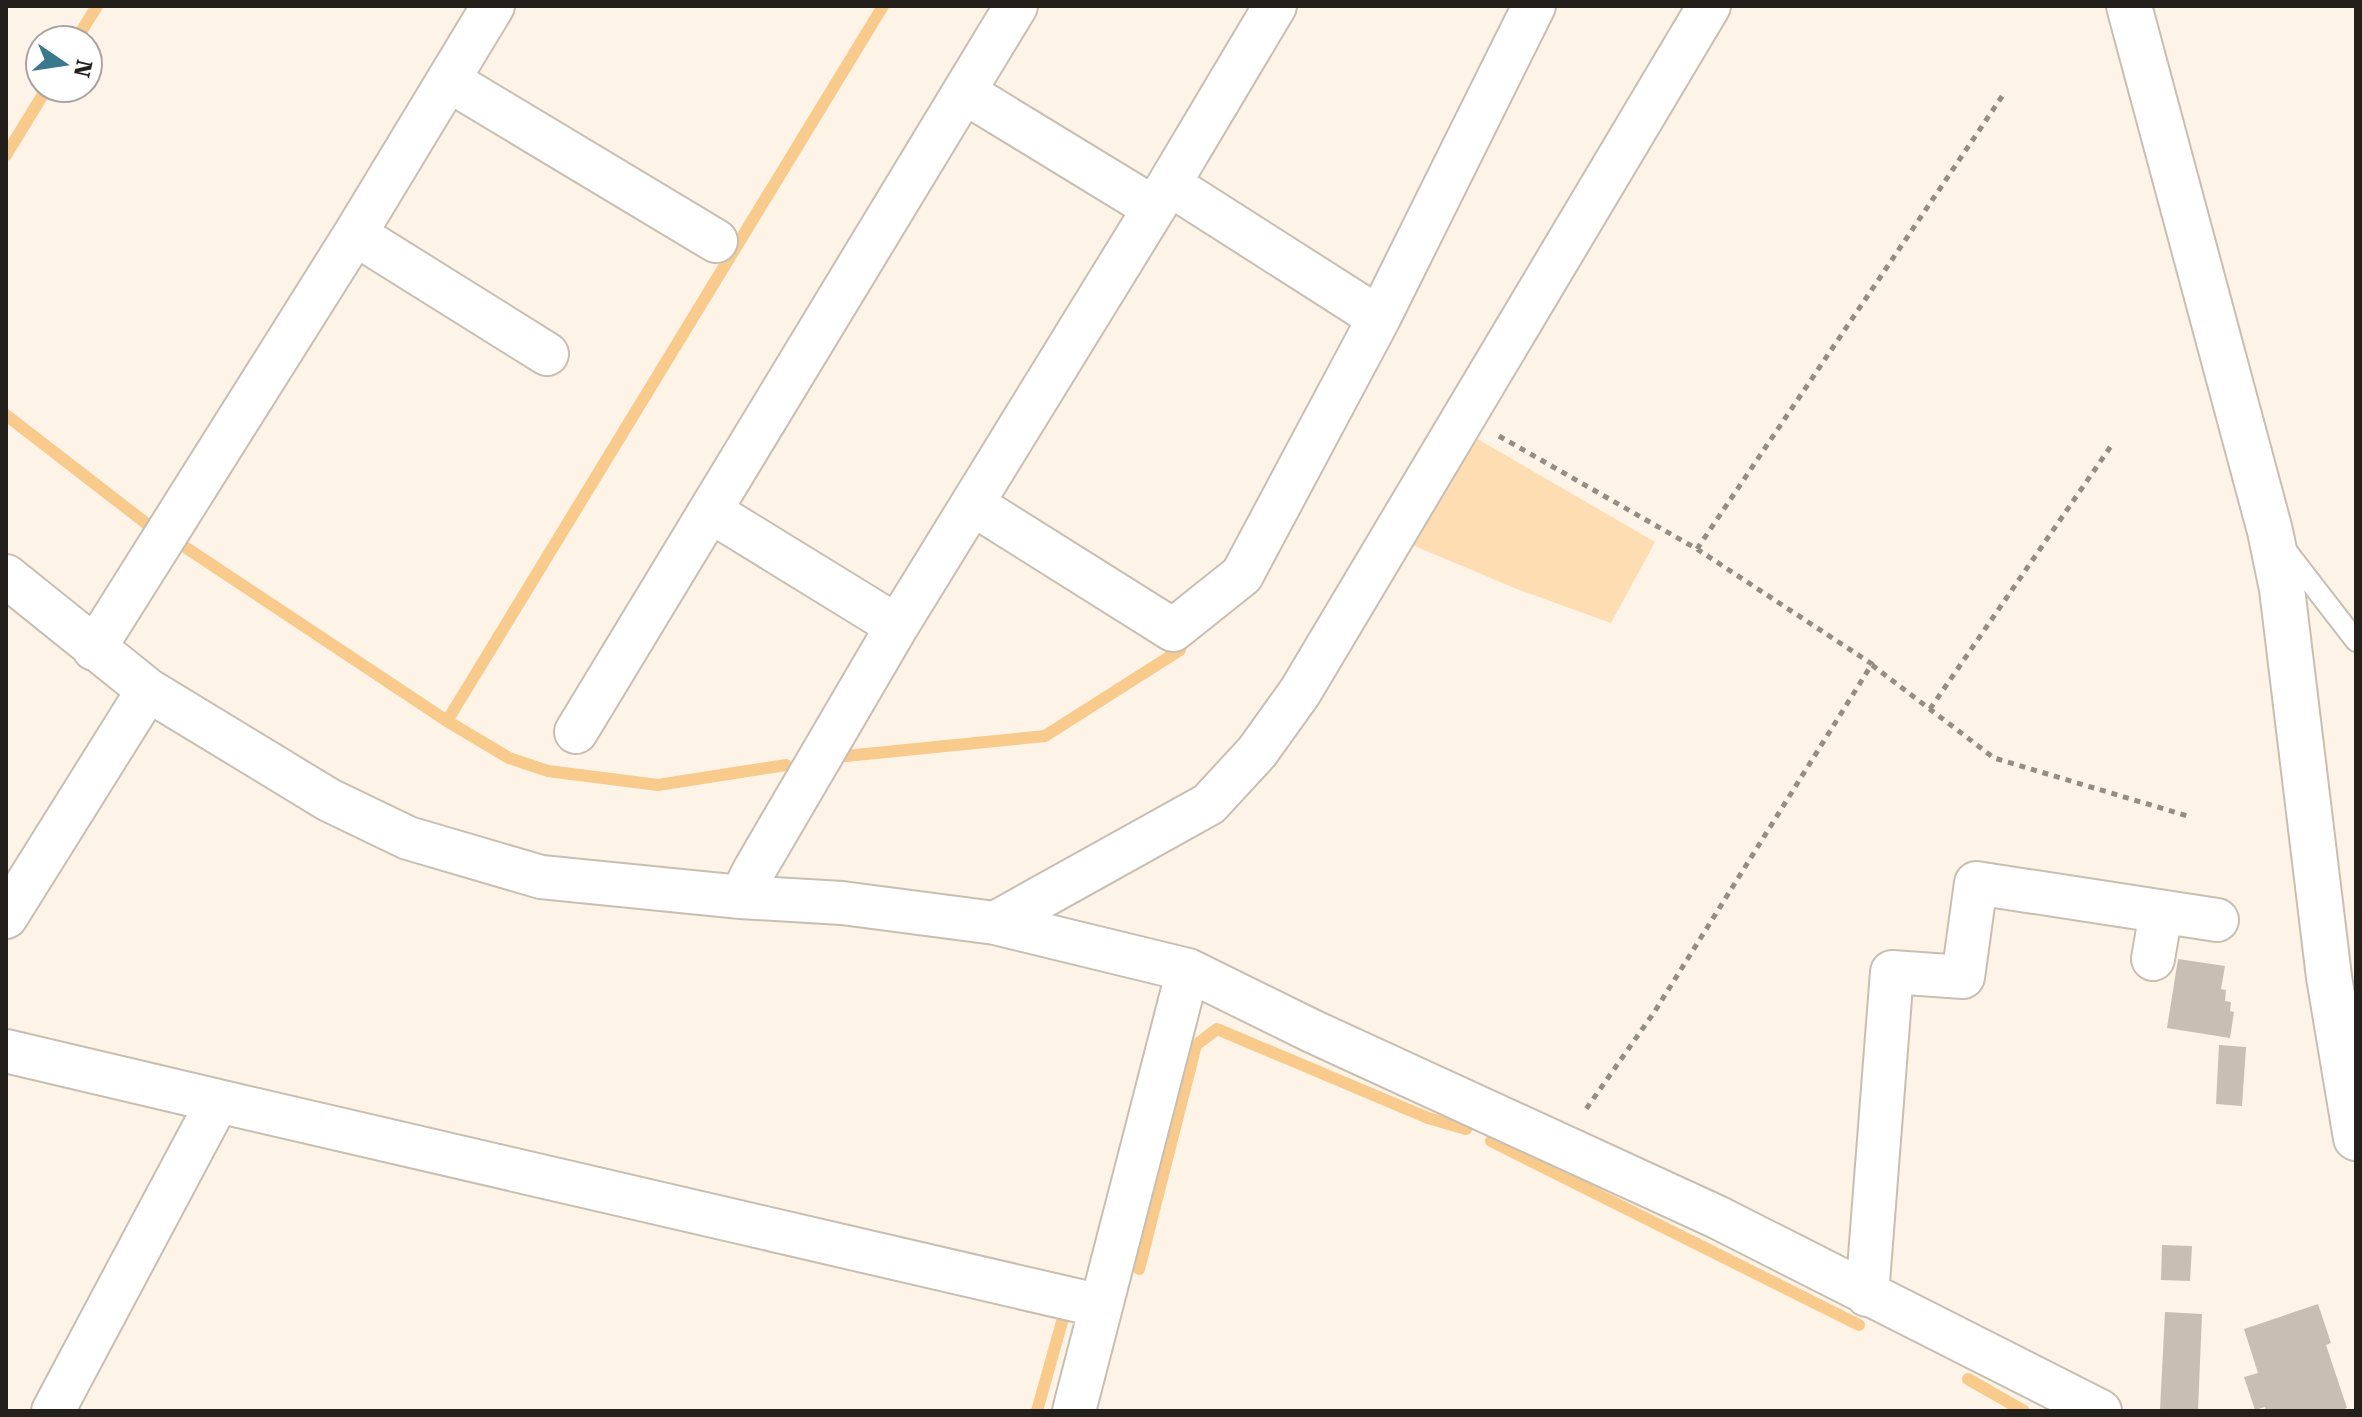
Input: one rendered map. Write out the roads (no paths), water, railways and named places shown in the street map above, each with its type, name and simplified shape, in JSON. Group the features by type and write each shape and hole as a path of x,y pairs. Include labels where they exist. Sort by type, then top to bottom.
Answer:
{"street":[{"path":"94,649 355,234 493,6"},
{"path":"576,732 1016,6"},
{"path":"741,897 897,626 974,505 1275,6"},
{"path":"974,505 1173,630 1242,575 1379,318 1534,6"},
{"path":"995,923 1209,804 1257,752 1300,692 1709,6"},
{"path":"2129,6 2270,531 2282,589 2329,977 2356,1138"},
{"path":"448,80 716,241"},
{"path":"964,92 1162,196 1379,318"},
{"path":"355,234 547,354"},
{"path":"710,511 897,626"},
{"path":"6,576 148,690 329,800 408,838 541,877 741,897 842,903 995,923 1188,970 1314,1032 1717,1217 2100,1411"},
{"path":"6,917 148,690"},
{"path":"1867,1295 1892,972 1963,977 1976,883 2217,920"},
{"path":"2153,959 2161,912"},
{"path":"1074,1411 1188,970"},
{"path":"6,1051 1101,1306"},
{"path":"53,1411 218,1101"}],"lane":[{"path":"2270,531 2356,641"}],"waterway":[{"path":"86,24 97,6"},
{"path":"447,721 883,6"},
{"path":"6,155 37,104"},
{"path":"6,415 147,524"},
{"path":"185,547 447,721 509,758 548,771 658,785 786,765"},
{"path":"836,757 1045,736 1180,650"},
{"path":"1139,1269 1196,1045 1217,1029 1428,1118 1466,1129"},
{"path":"1491,1141 1859,1325"},
{"path":"1037,1411 1065,1311"},
{"path":"1968,1379 2024,1411"}]}
